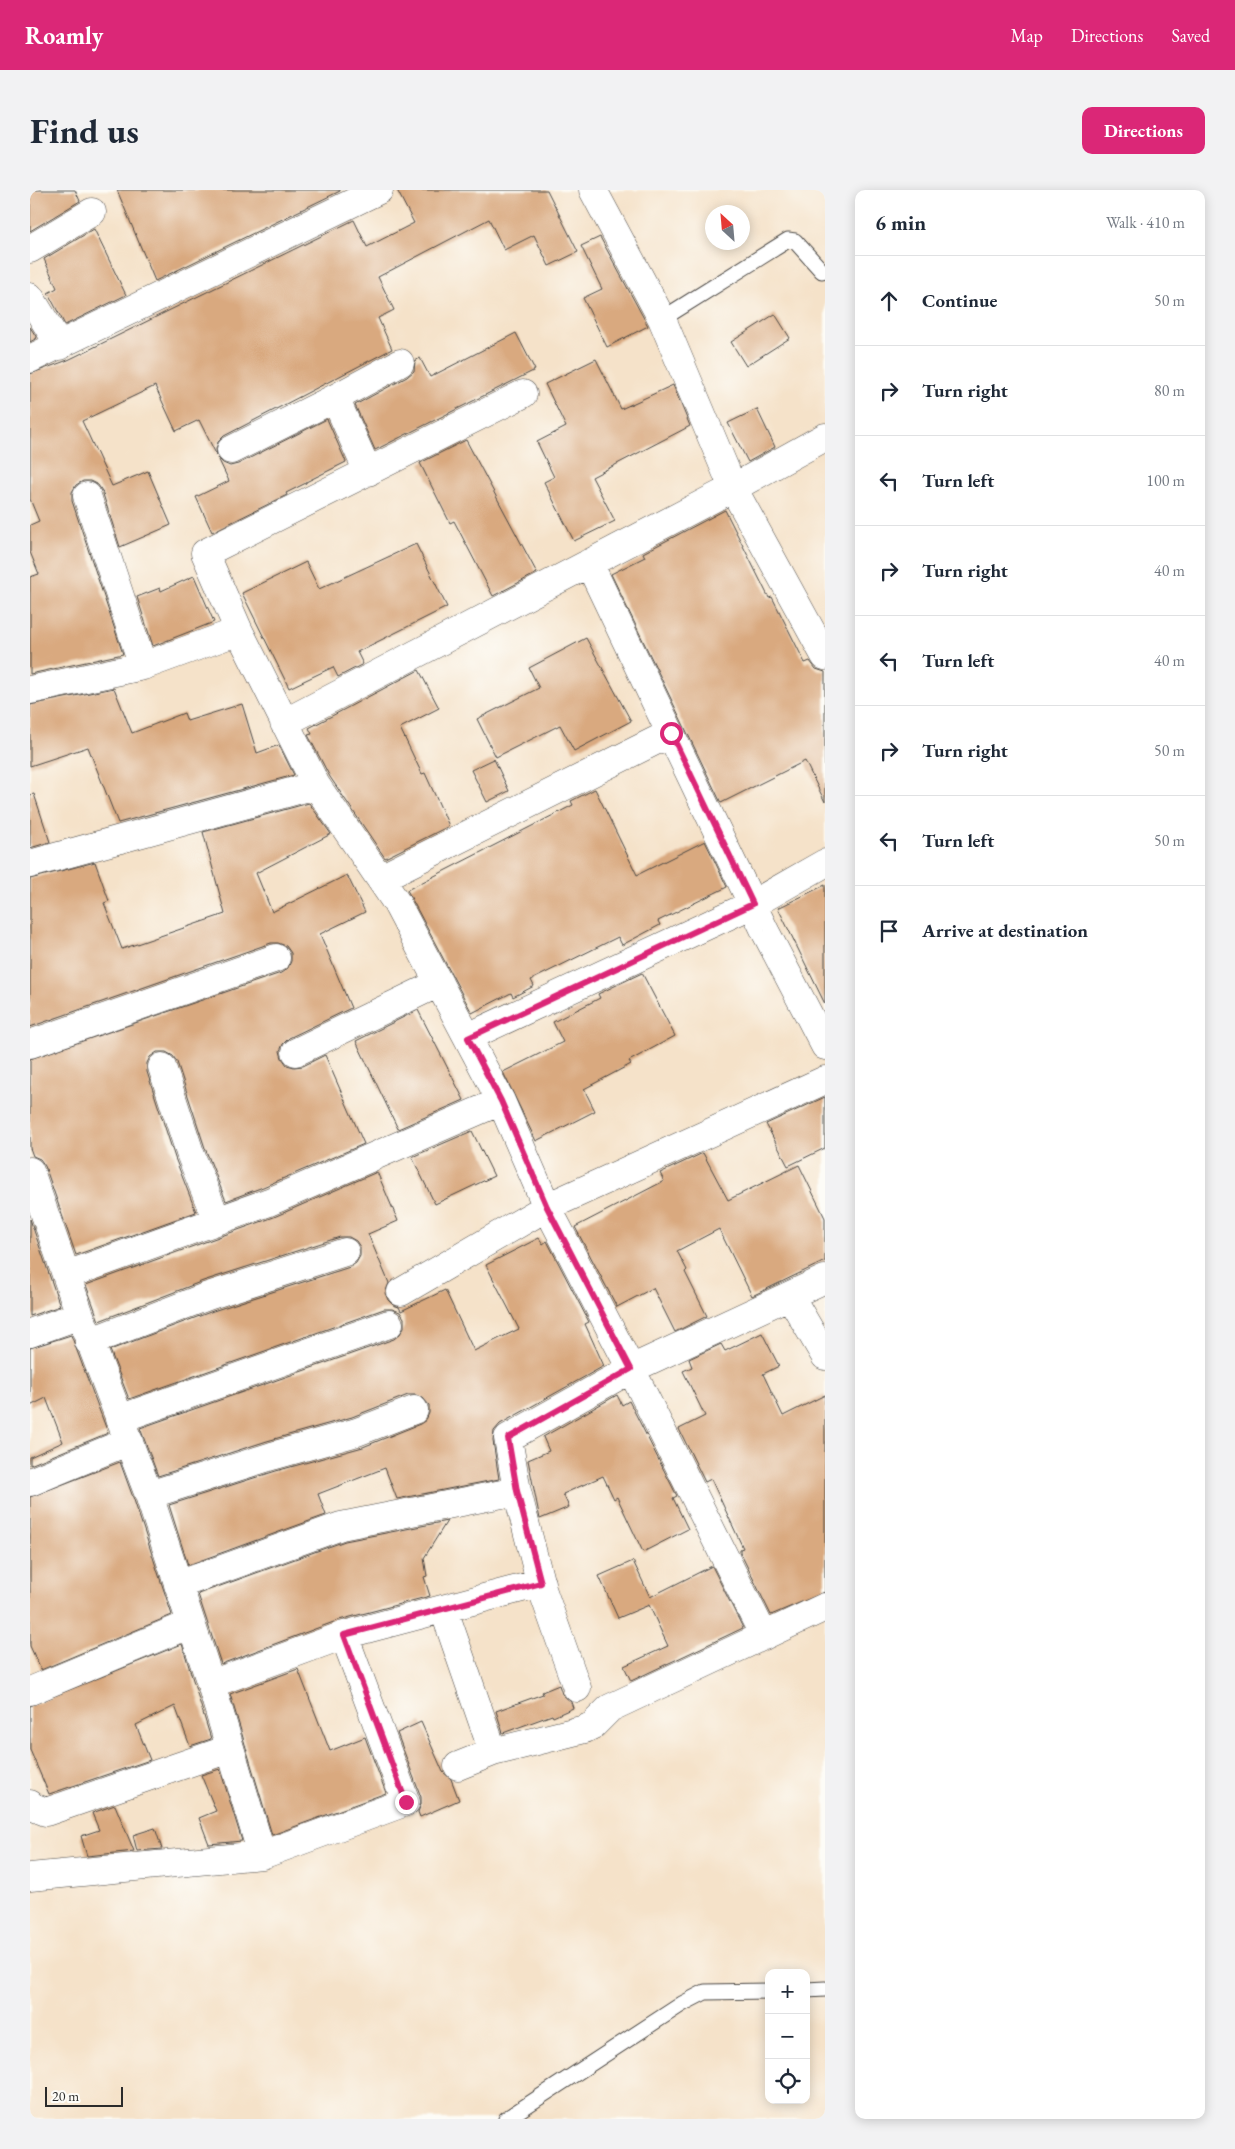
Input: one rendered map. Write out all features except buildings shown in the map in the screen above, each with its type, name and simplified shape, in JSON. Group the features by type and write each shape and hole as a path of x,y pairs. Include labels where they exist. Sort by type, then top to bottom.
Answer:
{"street":[{"path":"593,190 662,319 733,488 825,656"},
{"path":"30,359 60,346 370,192"},
{"path":"30,249 92,212"},
{"path":"30,297 60,346"},
{"path":"231,450 400,363"},
{"path":"523,394 205,553 239,632 316,785 396,902 501,1101 547,1207 631,1369 764,1636"},
{"path":"335,398 368,472"},
{"path":"284,723 733,488 825,437"},
{"path":"87,496 143,666"},
{"path":"589,563 753,904 825,1046"},
{"path":"30,690 143,666 239,632"},
{"path":"381,878 671,733"},
{"path":"30,864 316,785"},
{"path":"468,1038 753,904 825,863"},
{"path":"30,1044 276,958"},
{"path":"296,1052 439,982"},
{"path":"162,1067 190,1154 217,1221"},
{"path":"401,1292 547,1207 825,1080"},
{"path":"67,1275 270,1202 501,1101"},
{"path":"31,1180 67,1275 89,1342 149,1495 210,1684 262,1855"},
{"path":"89,1342 208,1296 345,1252"},
{"path":"577,1688 541,1583 517,1491 508,1438 631,1369 825,1279"},
{"path":"790,1296 825,1356"},
{"path":"30,1333 80,1315"},
{"path":"30,1482 124,1430 389,1324"},
{"path":"149,1495 272,1456 358,1432 414,1410"},
{"path":"178,1585 340,1526 517,1491"},
{"path":"210,1684 344,1635 541,1583"},
{"path":"458,1766 493,1752 585,1729 593,1725 610,1708 825,1608"},
{"path":"444,1610 493,1752"},
{"path":"33,1683 190,1624"},
{"path":"30,1877 262,1855 406,1802 344,1635"},
{"path":"30,1804 46,1812 229,1749"}],"lane":[{"path":"662,319 788,240 795,241 801,246 822,271"},
{"path":"810,1990 825,1989"},
{"path":"506,2119 682,2004 705,1992 765,1991"}],"route":[{"path":"406,1802 344,1635 541,1583 517,1491 508,1438 631,1369 547,1207 501,1101 468,1038 753,904 671,733"}]}
